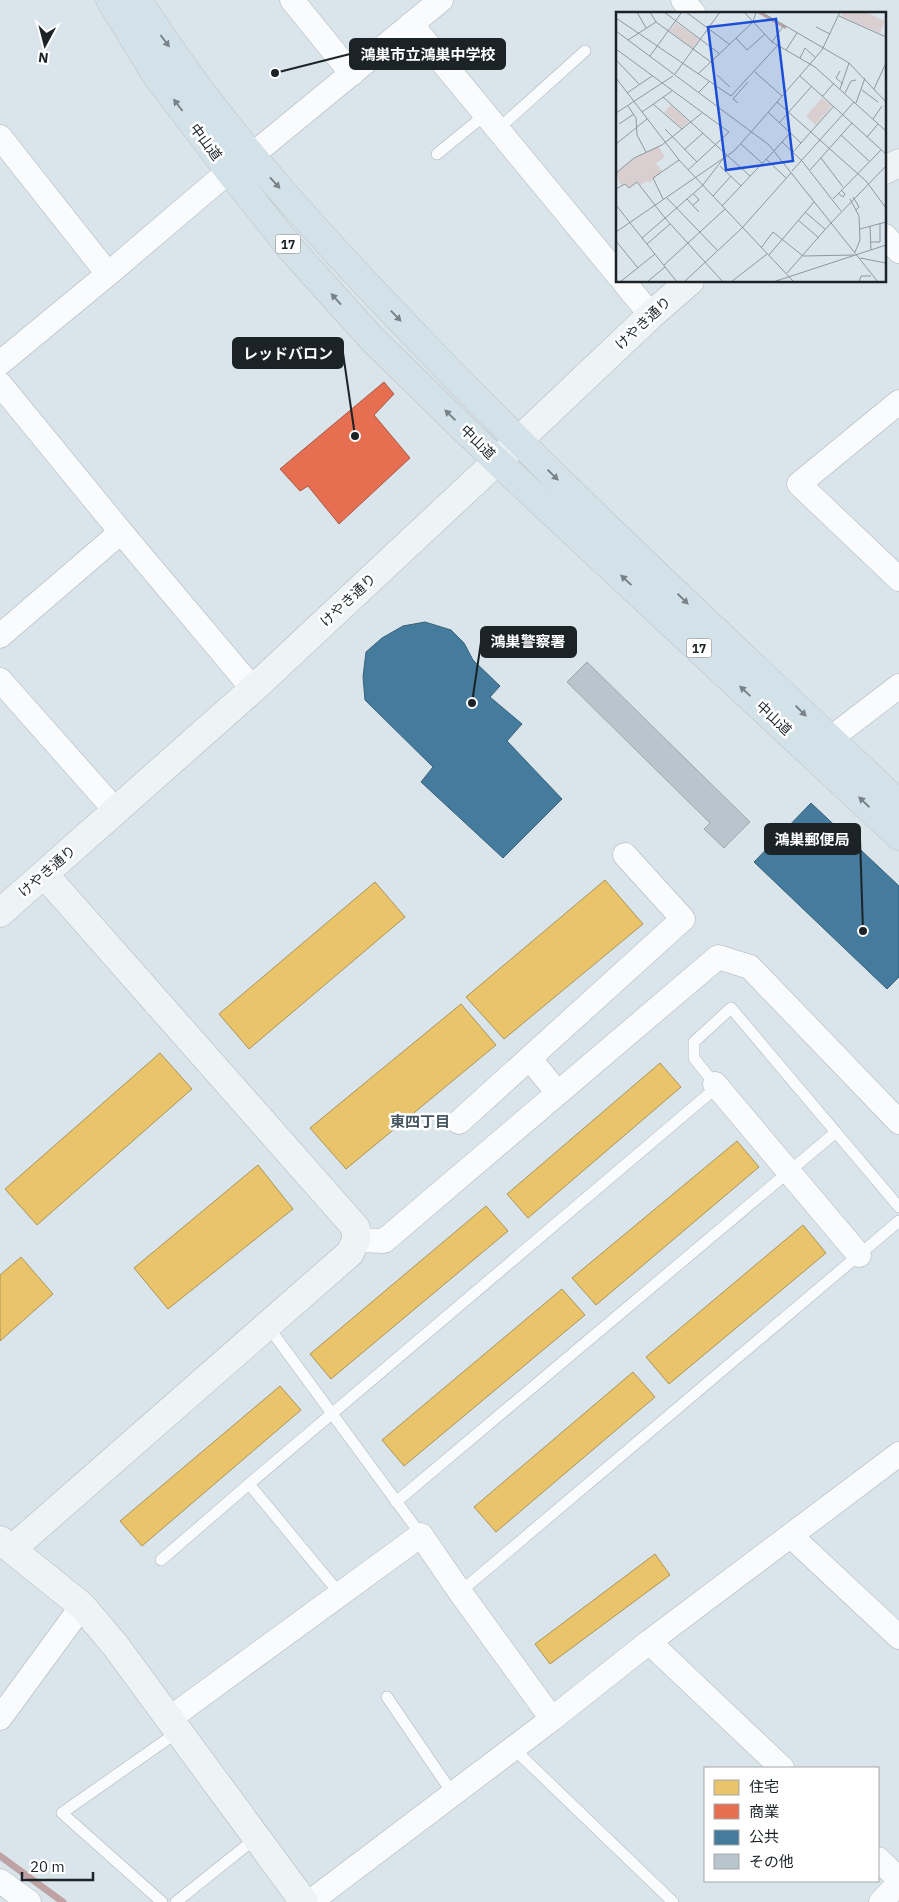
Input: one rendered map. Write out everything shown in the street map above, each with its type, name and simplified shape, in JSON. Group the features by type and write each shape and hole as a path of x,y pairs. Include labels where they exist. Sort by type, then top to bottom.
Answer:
{"highway":[{"name":"中山道","path":"110,0 156,75 229,171 292,250 372,339 497,461 899,836"},
{"name":"中山道","path":"138,0 157,31 251,156 371,290 518,441 899,804"}],"street":[{"path":"292,0 352,74"},
{"path":"251,156 441,0"},
{"path":"683,0 692,12"},
{"path":"411,24 616,273"},
{"path":"0,136 108,274"},
{"path":"886,170 899,163"},
{"path":"0,363 229,171"},
{"path":"886,237 899,251"},
{"path":"624,282 651,315"},
{"name":"けやき通り","path":"0,913 253,689 651,315 689,282"},
{"path":"0,384 120,532 253,689"},
{"path":"899,402 799,484 899,579"},
{"path":"0,636 120,532"},
{"path":"0,680 116,811"},
{"path":"830,739 899,686"},
{"path":"460,1122 683,918 625,855"},
{"path":"44,874 356,1228 356,1240 350,1253 6,1545 82,1606 115,1645 304,1902"},
{"path":"356,1240 384,1241 718,957 750,967 899,1122"},
{"path":"530,1059 557,1092"},
{"path":"715,1084 859,1255"},
{"path":"310,1902 552,1719 649,1642 899,1454"},
{"path":"174,1725 340,1594 421,1535 552,1719"},
{"path":"791,1536 899,1637"},
{"path":"0,1718 82,1606"},
{"path":"649,1642 781,1767"},
{"path":"879,1860 899,1881 881,1902"},
{"path":"0,1881 29,1902"}],"lane":[{"path":"437,154 492,122 585,51"},
{"path":"161,1560 717,1087 694,1058 694,1042 731,1008 899,1207"},
{"path":"396,1502 836,1132"},
{"path":"460,1592 899,1221"},
{"path":"267,1325 421,1535"},
{"path":"249,1484 340,1594"},
{"path":"387,1697 453,1794"},
{"path":"162,1902 62,1813 174,1725"},
{"path":"512,1748 673,1902"},
{"path":"176,1902 256,1838"}],"building: 住宅":[{"path":"605,880 643,924 504,1039 466,997"},
{"path":"375,882 405,917 249,1049 219,1014"},
{"path":"461,1004 496,1045 346,1169 310,1128"},
{"path":"160,1053 192,1089 37,1225 5,1189"},
{"path":"660,1063 681,1087 528,1218 507,1194"},
{"path":"737,1141 759,1167 596,1305 572,1278"},
{"path":"258,1165 293,1209 168,1309 134,1268"},
{"path":"486,1206 508,1231 331,1379 310,1354"},
{"path":"803,1225 826,1253 669,1384 646,1357"},
{"path":"21,1257 53,1294 0,1341 0,1275"},
{"path":"562,1289 585,1315 404,1466 382,1440"},
{"path":"633,1372 655,1397 496,1532 474,1507"},
{"path":"280,1386 301,1410 142,1546 120,1521"},
{"path":"655,1554 670,1575 550,1664 535,1644"}],"building: 商業":[{"path":"384,382 394,394 374,415 410,458 339,524 308,486 300,491 280,469"}],"building: 公共":[{"path":"425,622 451,630 464,643 473,660 500,686 490,697 522,724 507,741 562,799 503,858 421,782 433,767 365,700 363,677 366,652 382,638 403,626"},
{"path":"811,803 899,886 899,977 887,989 754,862"}],"building: その他":[{"path":"587,662 750,822 724,848 704,829 710,823 567,682"}],"waterway":[{"path":"0,1856 63,1902"}],"place":[{"name":"鴻巣市立鴻巣中学校","path":"275,73"},
{"name":"レッドバロン","path":"355,436"},
{"name":"鴻巣警察署","path":"472,703"},
{"name":"鴻巣郵便局","path":"863,931"}],"district":[{"name":"東四丁目","path":"420,1121"}]}
